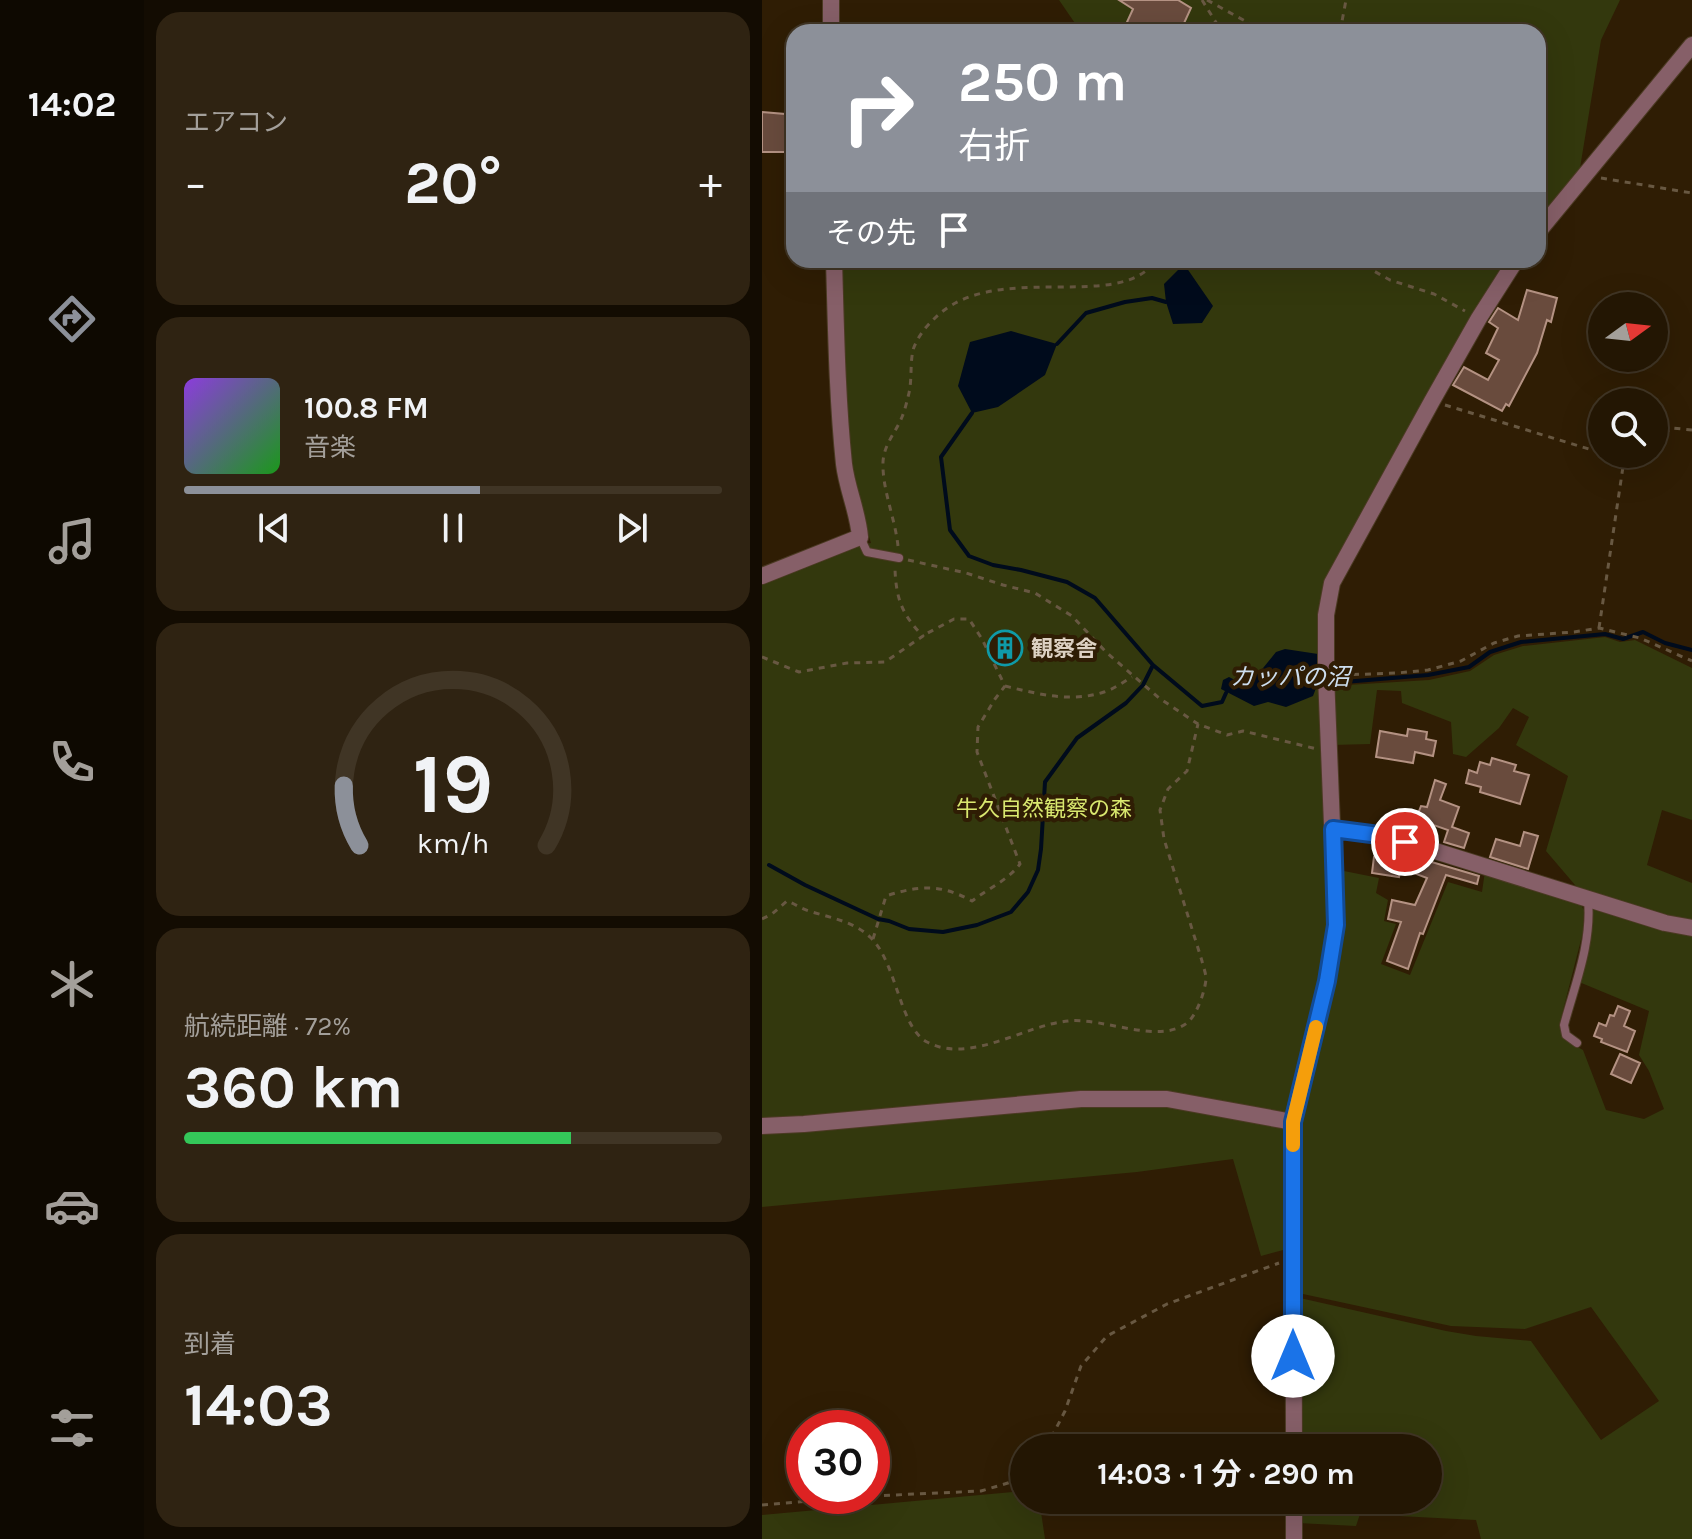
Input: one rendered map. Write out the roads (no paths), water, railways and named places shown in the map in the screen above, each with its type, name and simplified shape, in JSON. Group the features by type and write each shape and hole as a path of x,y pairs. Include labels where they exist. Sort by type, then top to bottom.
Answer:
{"street":[{"path":"831,0 831,24"},
{"path":"1546,222 1692,45"},
{"path":"762,576 860,537 845,468 834,268"},
{"path":"1294,1434 1293,1122 1327,981 1336,925 1328,752 1326,615 1332,583 1479,318 1511,268"},
{"path":"1333,829 1379,835 1665,923 1692,928"},
{"path":"762,1126 1081,1099 1167,1099 1293,1122"},
{"path":"1294,1514 1294,1539"}],"lane":[{"path":"860,537 867,552 899,558"},
{"path":"1577,1043 1566,1035 1564,1025 1581,964 1589,916 1588,899"}],"water":[{"path":"1180,268 1187,268 1213,306 1202,323 1173,324 1164,284"},
{"path":"1011,331 1057,344 1045,375 998,407 972,413 958,386 970,342"},
{"name":"カッパの沼","path":"1285,649 1318,654 1318,683 1313,696 1286,707 1268,702 1254,706 1221,689 1223,680 1229,677 1237,681 1259,673 1276,652"}],"waterway":[{"path":"1057,344 1086,313 1152,298 1166,302"},
{"path":"972,413 941,457 950,530 969,556 993,565 1067,582 1095,598 1153,665 1202,706 1222,702 1226,693"},
{"path":"1332,683 1428,675 1469,667 1490,652 1521,642 1605,634 1623,639 1643,632 1665,643 1692,650"},
{"path":"769,865 878,919 909,929 943,932 977,925 1011,912 1028,892 1038,870 1045,782 1077,738 1126,703 1143,685 1153,665"}],"place":[{"name":"観察舎","path":"1005,648"}],"park label":[{"name":"牛久自然観察の森","path":"1044,808"}]}
